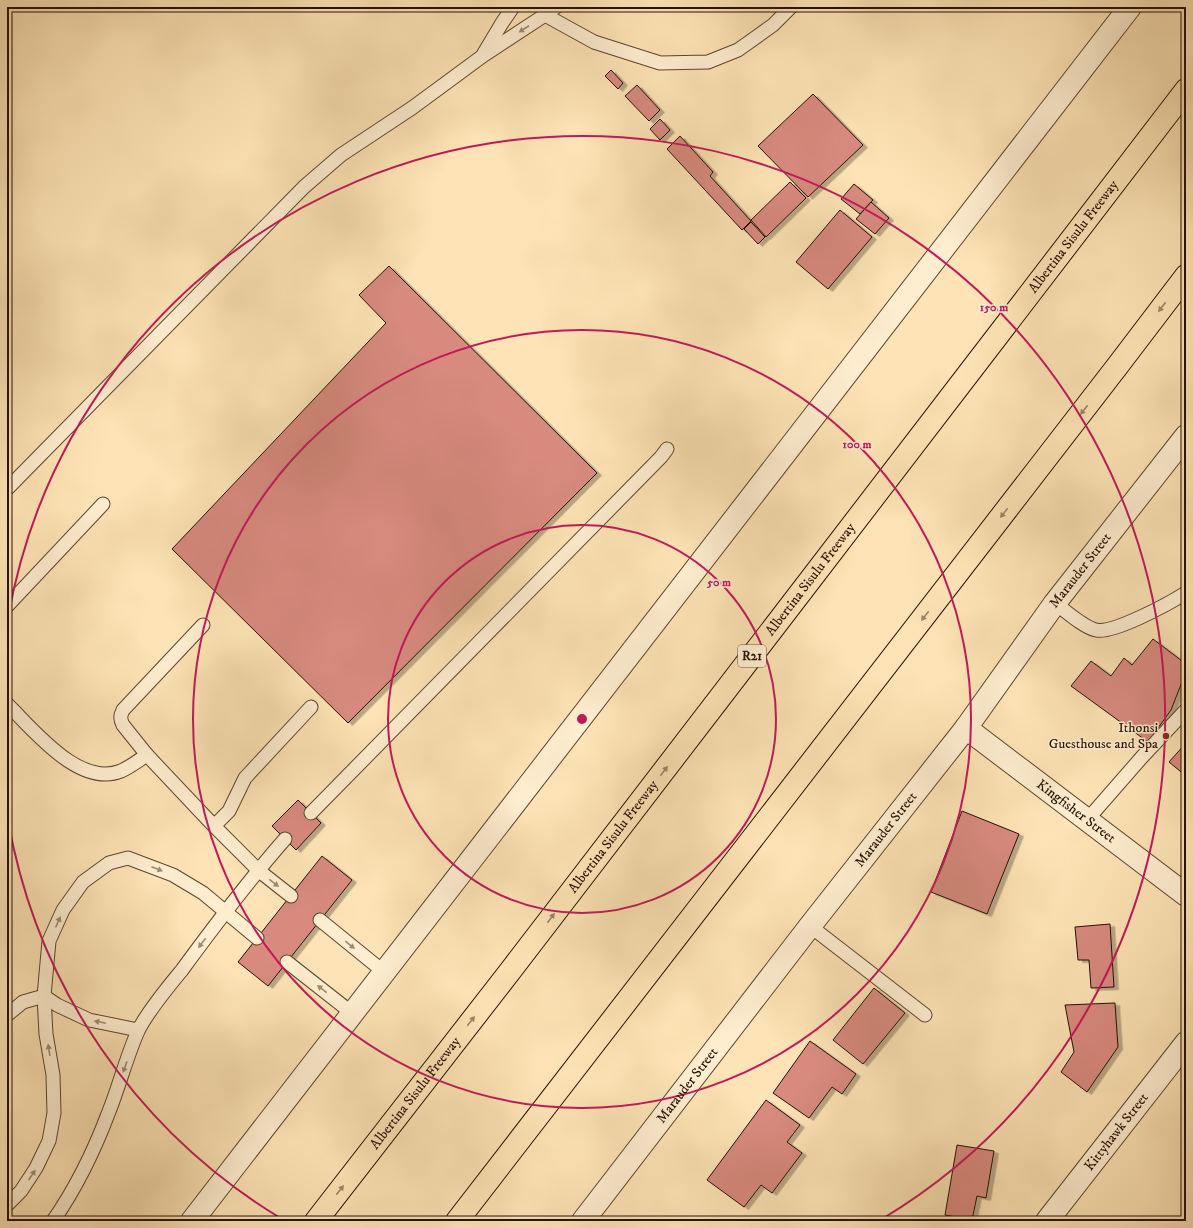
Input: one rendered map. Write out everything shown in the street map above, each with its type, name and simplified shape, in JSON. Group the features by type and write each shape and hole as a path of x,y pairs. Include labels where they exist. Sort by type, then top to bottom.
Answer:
{"highway":[{"name":"Albertina Sisulu Freeway","path":"316,1221 511,970 1186,90"},
{"path":"457,1221 1186,276"}],"street":[{"path":"192,1221 1130,7"},
{"name":"Marauder Street","path":"583,1221 810,926 966,728 1055,603 1186,436"},
{"name":"Kingfisher Street","path":"966,728 1186,895"},
{"name":"Kittyhawk Street","path":"1047,1221 1186,1043"}],"lane":[{"path":"484,55 513,7"},
{"path":"7,489 304,187 341,155 412,108 484,55 556,7"},
{"path":"545,15 594,42 660,63 708,62 738,50 774,25 791,7"},
{"path":"311,813 661,457 667,449"},
{"path":"7,606 103,504"},
{"path":"1055,603 1087,626 1095,630 1102,631 1154,611 1184,594"},
{"path":"203,625 123,710 120,715 120,720 147,755 214,826 258,870 291,896"},
{"path":"7,704 60,756 74,766 93,773 106,774 120,772 147,755"},
{"path":"214,826 229,811 245,778 311,707"},
{"path":"1087,820 1142,757 1186,710"},
{"path":"53,1221 80,1176 95,1145 109,1113 138,1030 225,912 285,839"},
{"path":"7,1204 21,1191 36,1168 49,1141 54,1114 53,1075 46,1034 44,996 49,941 63,910 83,882 109,864 128,858 174,875 203,893 257,938"},
{"path":"320,920 384,972"},
{"path":"810,926 925,1015"},
{"path":"287,962 352,1013"},
{"path":"7,1015 22,1002 44,996 57,1005 89,1020 138,1030"}],"building":[{"path":"611,70 623,83 618,89 605,76"},
{"path":"637,85 660,110 649,121 625,96"},
{"path":"813,94 863,145 808,197 758,146"},
{"path":"660,119 670,130 660,140 650,129"},
{"path":"680,136 713,172 710,176 751,221 742,230 667,149"},
{"path":"790,182 806,198 766,237 751,220"},
{"path":"854,184 873,200 860,214 841,199"},
{"path":"871,202 889,218 875,234 856,219"},
{"path":"840,210 872,237 828,289 796,262"},
{"path":"751,222 765,237 758,244 744,229"},
{"path":"389,266 597,473 348,723 172,549 386,323 359,295"},
{"path":"1153,639 1186,664 1186,678 1182,682 1171,710 1148,742 1071,686 1091,661 1111,676 1124,658 1132,665"},
{"path":"1186,743 1186,776 1169,762"},
{"path":"298,800 321,823 296,850 272,826"},
{"path":"962,811 1019,834 987,914 931,892"},
{"path":"322,856 352,880 268,986 238,962"},
{"path":"1110,924 1114,987 1091,988 1089,960 1078,960 1075,927"},
{"path":"874,988 905,1013 863,1064 833,1040"},
{"path":"1115,1003 1118,1047 1087,1092 1061,1072 1074,1052 1065,1005"},
{"path":"810,1041 856,1074 842,1094 832,1087 809,1118 773,1093"},
{"path":"766,1100 800,1125 787,1142 802,1153 772,1193 761,1185 744,1207 707,1180"},
{"path":"957,1145 994,1151 986,1198 977,1196 972,1220 945,1215"}],"place":[{"name":"Ithonsi Guesthouse and Spa","path":"1166,736"}]}
